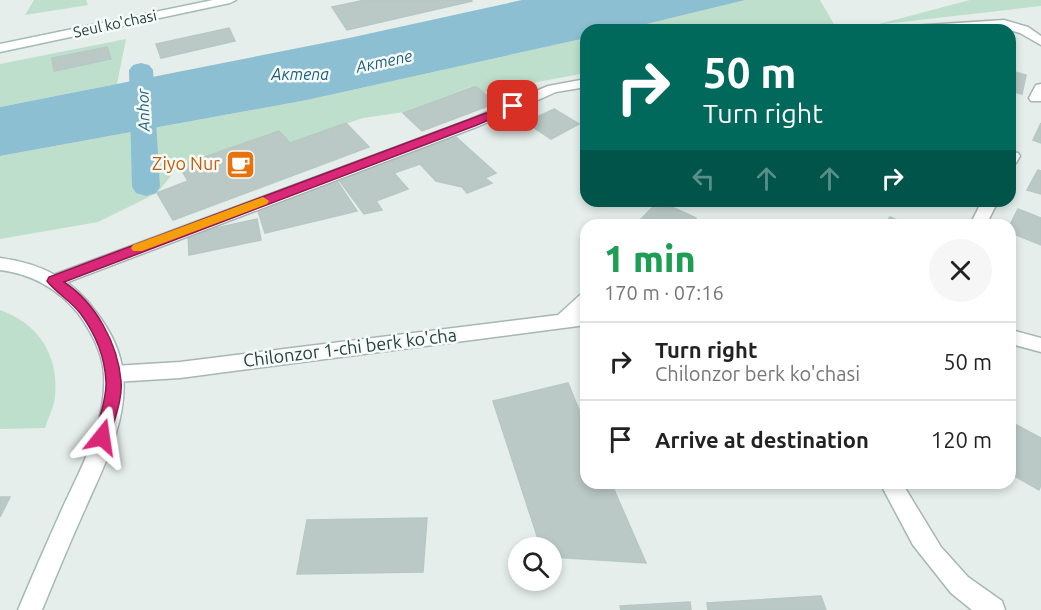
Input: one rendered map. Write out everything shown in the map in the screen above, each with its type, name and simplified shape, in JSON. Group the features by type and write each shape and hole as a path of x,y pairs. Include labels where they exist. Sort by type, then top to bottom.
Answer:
{"street":[{"name":"Seul ko'chasi","path":"132,15 176,0"},
{"name":"Seul ko'chasi","path":"0,48 132,15 230,0"},
{"name":"Seul ko'chasi","path":"0,36 94,23"},
{"path":"1016,28 1041,41"},
{"path":"0,276 34,277 54,281 474,123 553,89 580,84"},
{"path":"0,264 28,268 54,281 76,299 93,321 108,350 114,374 112,401 96,457 30,610"},
{"path":"565,319 580,305"},
{"name":"Chilonzor 1-chi berk ko'cha","path":"114,374 180,370 580,318"},
{"path":"1016,338 1041,345"},
{"path":"894,489 915,532 932,556 975,600 993,610"}],"green space":[{"path":"34,0 86,0 88,5 25,15"},
{"path":"744,0 820,0 834,24 646,24"},
{"path":"970,0 1041,0 1041,6 879,24"},
{"path":"126,39 117,84 0,107 0,64"},
{"path":"580,39 580,74 484,92 476,85 404,112 363,118 290,143 279,131 179,166 157,193 98,222 0,239 0,156 307,100"},
{"path":"0,310 14,316 36,333 50,355 54,368 55,397 45,428 0,429"}],"water":[{"name":"Актепа","path":"522,0 745,0 647,24 580,24 580,39 307,100 0,156 0,107 349,38"}],"building":[{"path":"365,0 472,1 347,30 332,7"},
{"path":"229,28 235,41 161,58 156,44"},
{"path":"107,47 111,59 54,71 52,58"},
{"path":"1016,72 1026,75 1022,94 1016,92"},
{"path":"476,86 496,103 422,131 403,113"},
{"path":"554,109 579,124 551,139 526,122"},
{"path":"346,123 369,147 173,220 157,193 188,181 179,166 279,131 290,143"},
{"path":"1041,123 1041,143 1033,140"},
{"path":"456,137 496,173 485,178 492,183 467,193 462,187 436,181 420,164 394,173 408,189 376,201 382,210 364,214 339,180"},
{"path":"1038,170 1041,171 1041,194 1027,190"},
{"path":"337,181 357,211 265,233 257,208"},
{"path":"653,207 672,207 696,218 695,219 641,219"},
{"path":"1018,209 1041,218 1041,245 1016,235 1016,219 1013,219"},
{"path":"257,219 261,240 189,255 188,234"},
{"path":"568,383 580,412 580,489 614,489 646,563 562,558 562,537 537,537 493,401"},
{"path":"1016,425 1041,438 1041,485 1039,490 1016,477"},
{"path":"0,497 10,497 0,517"},
{"path":"427,518 423,572 297,574 307,520"},
{"path":"821,596 826,610 708,610 707,603"},
{"path":"690,602 691,610 621,610 620,606"}],"waterway":[{"name":"Anhor","path":"141,70 146,187"}],"slow traffic":[{"path":"137,248 263,201"}],"place":[{"name":"Ziyo Nur","path":"241,164"}],"route":[{"path":"102,437 112,401 114,383 108,350 85,309 54,281 474,123 513,106"}],"water label":[{"name":"Актепе","path":"384,61"}]}
